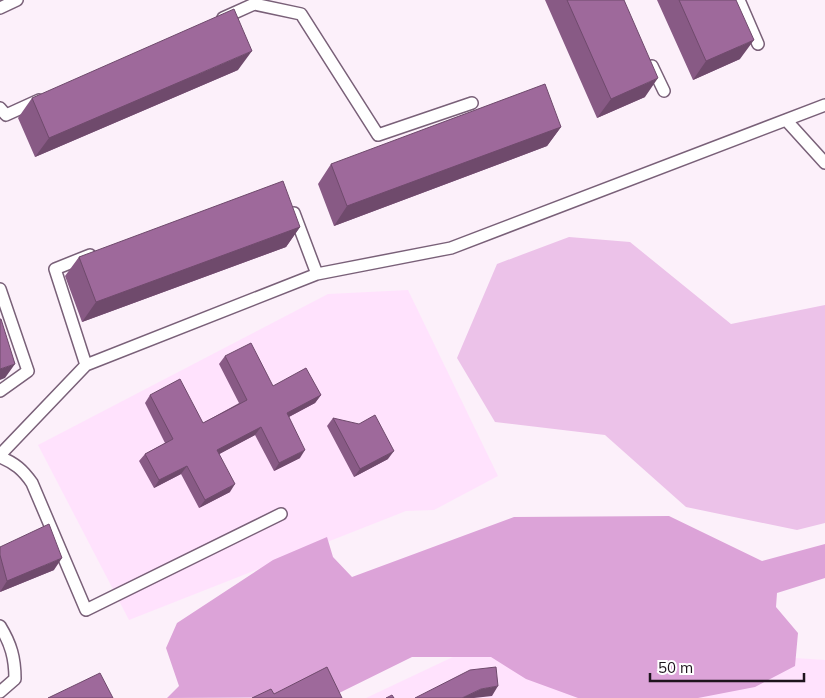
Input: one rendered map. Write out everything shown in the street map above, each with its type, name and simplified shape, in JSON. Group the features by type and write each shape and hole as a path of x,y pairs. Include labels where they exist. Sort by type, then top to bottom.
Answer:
{"lane":[{"path":"0,8 17,0"},
{"path":"739,0 758,44"},
{"path":"209,24 252,2 301,14 378,135 472,103"},
{"path":"648,58 664,91"},
{"path":"0,108 6,115 50,95"},
{"path":"281,514 86,610 32,483 14,463 0,456 86,365 317,274 451,248 825,105"},
{"path":"786,120 825,164"},
{"path":"290,201 317,274"},
{"path":"86,365 55,269 100,252"},
{"path":"0,289 28,371 0,391"},
{"path":"0,626 9,640 15,664 15,679 0,692"}],"shaded area":[{"path":"569,237 630,242 731,324 825,305 825,523 797,530 686,507 605,435 495,422 457,358 497,264"},
{"path":"408,290 498,476 434,510 406,511 129,620 38,445 328,294"},
{"path":"669,516 762,561 825,544 825,578 777,593 776,607 798,633 795,666 755,687 698,698 578,698 526,679 491,657 412,657 331,697 167,698 179,686 166,648 177,623 273,560 327,537 333,557 352,577 514,517"},
{"path":"493,638 825,660 825,698 366,698"}],"building":[{"path":"567,0 624,0 658,78 611,99"},
{"path":"679,0 736,0 754,40 706,61"},
{"path":"234,9 252,51 49,138 32,98"},
{"path":"545,84 561,127 347,206 331,164"},
{"path":"283,181 300,227 96,302 79,257"},
{"path":"0,319 15,364 0,369"},
{"path":"251,343 273,386 306,368 321,395 287,413 305,450 279,463 261,427 217,450 235,484 205,500 187,466 159,480 145,454 173,439 150,395 180,379 203,423 247,400 225,356"},
{"path":"375,415 394,451 360,469 333,418 359,424"},
{"path":"49,524 62,558 7,581 0,555 0,547"},
{"path":"327,667 342,698 252,698 271,689 274,694"},
{"path":"496,667 498,686 481,689 462,698 415,698 470,670"},
{"path":"100,673 113,698 48,698"}]}
